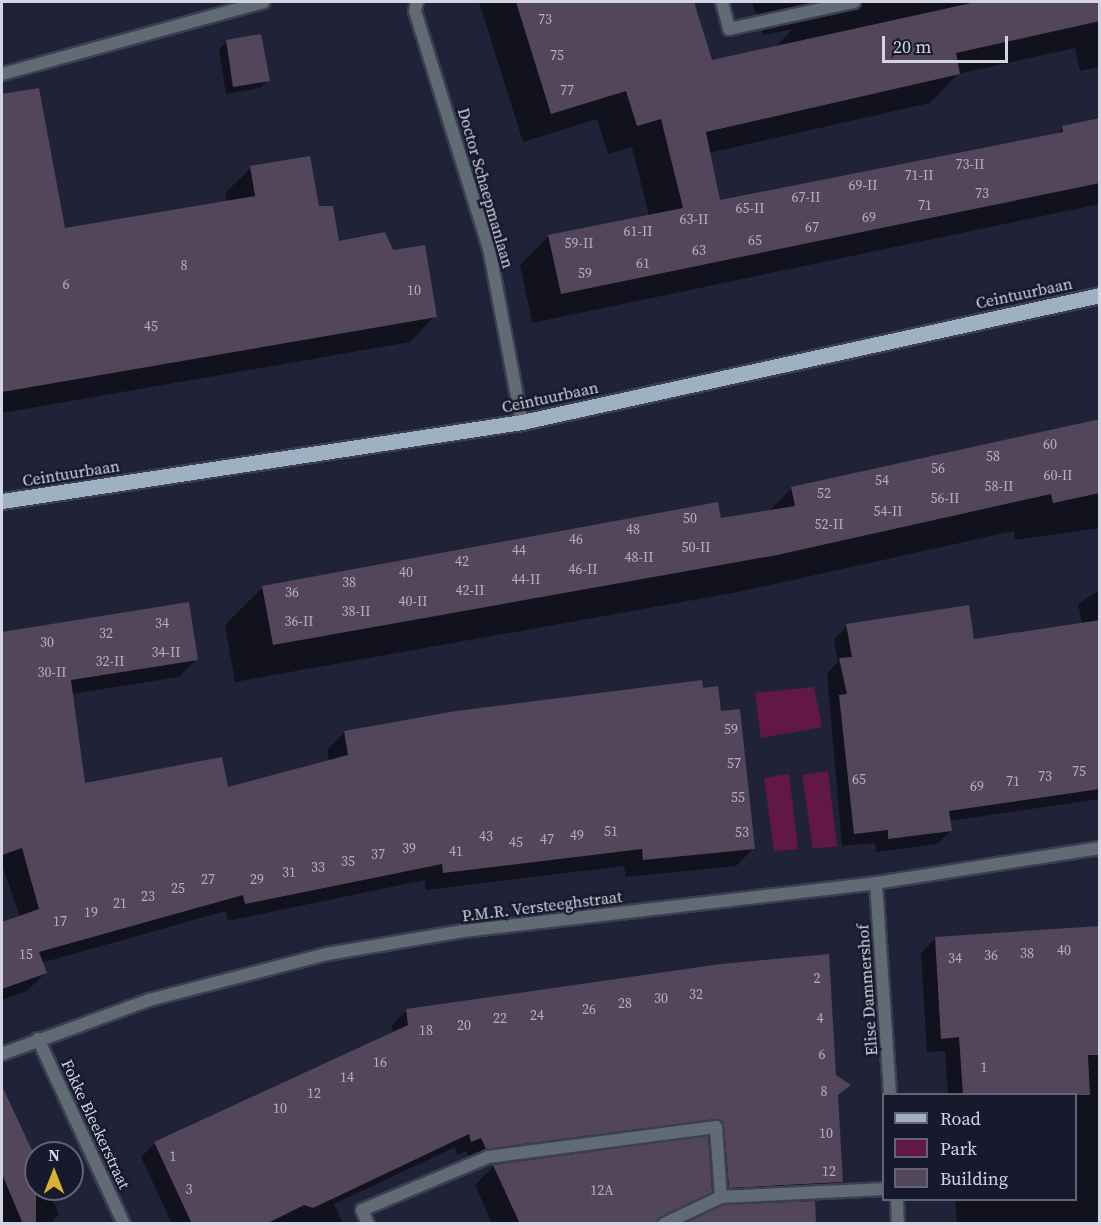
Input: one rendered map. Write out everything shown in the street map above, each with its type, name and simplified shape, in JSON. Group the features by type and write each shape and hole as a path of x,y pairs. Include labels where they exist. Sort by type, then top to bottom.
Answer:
{"main road":[{"name":"Ceintuurbaan","path":"2,501 522,422 1100,295"}],"street":[{"path":"2,74 263,2"},
{"name":"Doctor Schaepmanlaan","path":"417,2 416,11 489,248 522,422"},
{"path":"722,2 729,29 854,2"},
{"name":"P.M.R. Versteeghstraat","path":"2,1054 149,1000 327,954 463,931 876,883 1100,848"},
{"name":"Elise Dammershof","path":"876,883 890,1093"},
{"name":"Fokke Bleekerstraat","path":"38,1039 124,1224"},
{"path":"368,1224 362,1210 488,1156 716,1127 721,1197"},
{"path":"664,1224 721,1197 882,1189"},
{"path":"897,1201 898,1224"}],"green space":[{"path":"814,687 822,727 761,738 755,693"},
{"path":"828,771 837,846 813,849 802,775"},
{"path":"789,774 798,849 774,851 764,778"}],"building":[{"path":"516,2 694,2 712,60 976,2 1100,2 1100,21 956,53 960,74 706,132 720,200 1063,132 1062,126 1100,118 1100,183 561,294 548,235 683,208 661,119 637,126 626,91 551,114"},
{"path":"261,34 270,81 233,87 226,40"},
{"path":"39,88 65,228 255,196 250,166 310,156 319,206 333,206 339,241 385,232 393,250 425,245 437,317 2,392 2,94"},
{"path":"1100,419 1100,493 1053,503 1051,494 777,555 273,645 262,586 718,502 721,518 795,506 791,487"},
{"path":"189,602 198,660 71,680 85,783 222,757 228,787 348,755 344,731 456,711 702,680 703,688 718,686 721,711 740,709 755,849 643,860 642,849 443,873 442,864 245,904 243,895 39,952 47,973 2,989 2,922 39,909 22,848 2,855 2,632"},
{"path":"969,605 974,639 1100,620 1100,789 949,811 952,831 888,839 888,830 854,834 839,695 847,694 839,658 852,657 846,624"},
{"path":"1100,926 1100,1055 1088,1055 1090,1095 963,1093 959,1037 941,1039 935,937"},
{"path":"829,954 836,1075 851,1085 838,1095 843,1182 729,1188 724,1126 715,1119 486,1149 481,1138 471,1142 469,1134 313,1208 304,1205 266,1224 192,1224 154,1142 408,1025 406,1009 721,964"},
{"path":"2,1086 28,1141 24,1141 24,1201 36,1201 36,1224 23,1224 2,1174"},
{"path":"708,1136 712,1192 656,1224 520,1224 493,1165"},
{"path":"815,1201 816,1224 684,1224 723,1205"}]}
